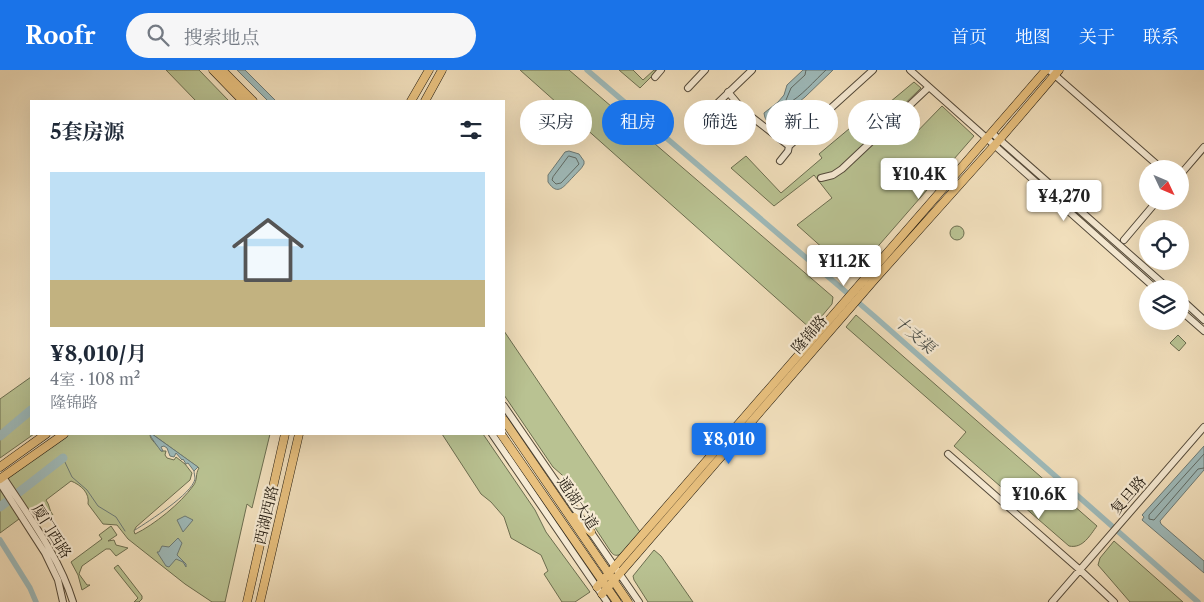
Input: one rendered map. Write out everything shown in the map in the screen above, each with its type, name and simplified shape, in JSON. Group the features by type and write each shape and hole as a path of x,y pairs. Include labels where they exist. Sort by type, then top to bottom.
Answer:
{"main road":[{"path":"213,70 242,100"},
{"path":"222,70 252,100"},
{"path":"412,100 429,70"},
{"path":"426,100 442,70"},
{"name":"隆锦路","path":"600,584 872,277 989,136 1052,71"},
{"name":"隆锦路","path":"872,277 997,143 1052,71"},
{"name":"隆锦路","path":"605,591 837,317"},
{"name":"通湖大道","path":"505,421 566,510 612,570 628,602"},
{"path":"0,467 45,435"},
{"path":"1,480 63,435"},
{"name":"西湖西路","path":"247,602 286,435"},
{"name":"西湖西路","path":"260,602 299,435"},
{"name":"通湖大道","path":"502,435 600,584 618,602"},
{"path":"566,510 591,532"}],"street":[{"path":"654,77 661,70"},
{"path":"688,88 705,70"},
{"path":"720,100 752,70"},
{"path":"780,161 788,152 788,146 874,70"},
{"path":"910,70 1158,280"},
{"path":"1052,71 1152,160"},
{"path":"821,178 833,175 842,169 929,87"},
{"path":"728,92 744,111 788,146"},
{"path":"997,143 1146,280"},
{"path":"1189,164 1204,147"},
{"path":"1124,240 1149,210"},
{"path":"1189,306 1204,320"},
{"path":"1189,318 1204,331"},
{"path":"505,407 591,532 612,570"},
{"name":"复旦路","path":"1052,602 1204,427"},
{"path":"493,435 600,584"},
{"path":"948,454 1114,602"},
{"name":"厦门西路","path":"1,480 53,554 63,574 73,602"},
{"name":"厦门西路","path":"19,507 58,580 63,602"},
{"path":"617,578 639,602"},
{"path":"605,591 607,602"}],"green space":[{"path":"166,70 199,70 228,100 195,100"},
{"path":"520,70 569,70 604,100 602,100 602,143 592,134 592,100 554,100"},
{"path":"619,70 633,70 643,80 654,70 658,70 640,88"},
{"path":"914,82 921,88 909,100 892,100"},
{"path":"942,106 974,136 853,275 797,225 832,198 814,175 774,206 731,168 746,156 781,193 822,158 819,154 830,145 838,145 838,138 848,130 848,145 920,145 920,129"},
{"path":"604,145 656,145 833,297 832,304 811,329"},
{"path":"954,226 960,226 964,233 960,240 954,240 950,236 950,230"},
{"path":"856,315 1097,526 1086,540 1078,545 1069,546 954,446 966,432 846,327"},
{"path":"505,332 640,532 621,554 616,555 611,552 592,523 570,482 553,467 505,396"},
{"path":"1178,335 1186,343 1179,351 1170,343"},
{"path":"30,378 30,435 33,435 0,458 0,399"},
{"path":"68,435 150,435 151,439 161,451 166,451 165,455 167,458 174,460 176,457 192,473 190,480 136,527 135,534 159,519 188,493 195,484 199,468 153,435 270,435 252,508 247,504 225,602 212,602 185,584 128,539 117,525 103,524 88,504 88,496 84,490 71,481 46,500 53,515 44,522 34,508 0,533 0,484"},
{"path":"443,435 484,435 535,510 546,532 590,592 575,602 562,602 544,574 548,571 541,555 511,538 504,517 481,494"},
{"path":"111,526 117,535 108,541 114,540 116,545 128,548 116,556 110,549 106,549 82,566 79,574 87,585 90,585 82,590 78,575 71,562 102,539 99,535"},
{"path":"1114,541 1183,602 1130,602 1098,565 1100,558"},
{"path":"654,550 661,556 693,602 648,602 633,576"},
{"path":"118,565 142,596 139,602 134,602 138,598 114,568"}],"water":[{"path":"237,70 245,70 275,100 267,100"},
{"path":"803,70 833,70 801,100 780,100 784,95 787,85"},
{"path":"569,151 579,154 584,164 564,186 555,189 548,182 548,175 565,152"},
{"path":"150,435 153,435 198,467 194,471 176,453 174,457 170,456 167,448 164,446 161,447 163,451 161,451"},
{"path":"1204,446 1204,470 1160,521 1161,524 1204,561 1204,573 1142,520 1144,517 1142,515"},
{"path":"185,516 193,520 183,532 177,520"},
{"path":"178,538 182,543 177,555 186,564 186,567 183,562 176,559 169,567 166,566 157,552 159,552 162,546 169,547"}],"waterway":[{"name":"十支渠","path":"587,70 874,316 1198,602"},
{"path":"0,436 30,411"},
{"path":"63,458 72,477 87,490 98,506 116,517 125,531"},
{"path":"0,507 63,458"},
{"path":"135,530 169,507 186,492 195,479 194,471"},
{"path":"0,540 30,588 36,602"}]}
